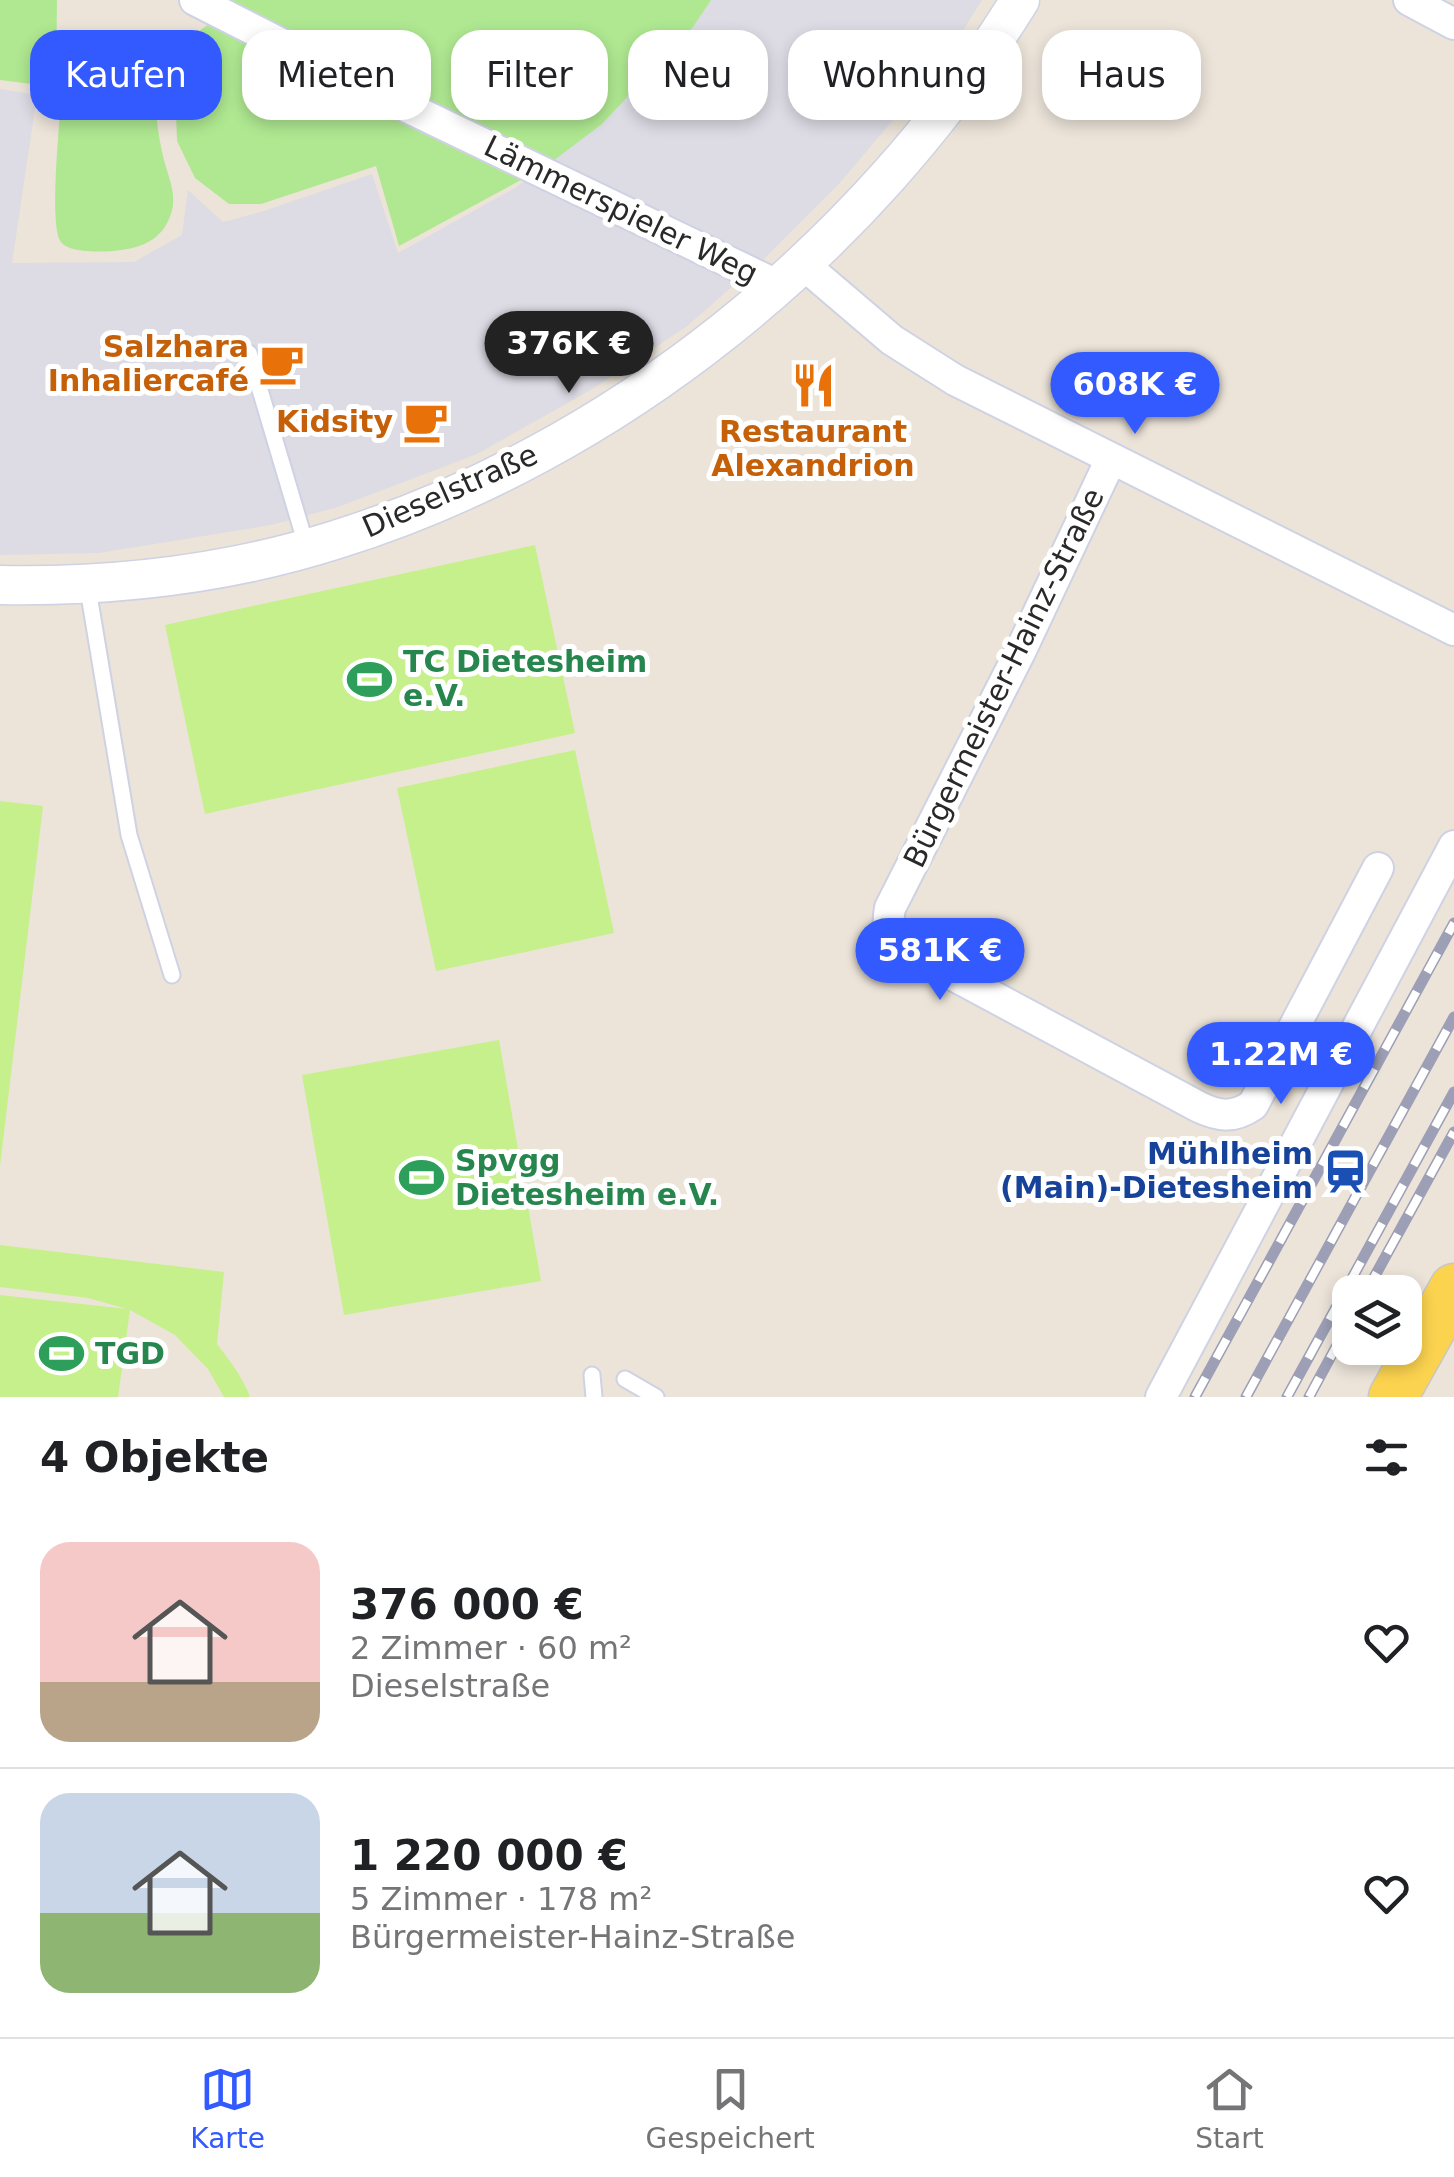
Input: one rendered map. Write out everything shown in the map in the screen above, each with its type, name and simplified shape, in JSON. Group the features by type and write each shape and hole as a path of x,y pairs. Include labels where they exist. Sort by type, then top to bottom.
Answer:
{"main road":[{"path":"1392,1397 1450,1304"}],"street":[{"name":"Lämmerspieler Weg","path":"195,0 384,96 791,275 955,380 1454,630"},
{"name":"Dieselstraße","path":"0,586 46,586 186,573 308,548 437,503 513,467 609,412 663,377 791,275 870,197 965,83 1020,0"},
{"path":"1410,0 1454,24"},
{"name":"Bürgermeister-Hainz-Straße","path":"1111,459 1020,652 890,908 887,924 891,936 898,946 1182,1098 1216,1115 1230,1115 1254,1105 1378,868"},
{"path":"1161,1397 1454,846"}],"lane":[{"path":"249,353 308,548"},
{"path":"87,583 129,835 172,975"},
{"path":"592,1375 594,1397"},
{"path":"625,1379 656,1397"}],"shaded area":[{"path":"711,0 982,0 963,30 788,30 788,120 893,120 837,186 767,256 686,327 589,391 477,454 338,507 271,525 99,553 0,555 0,89 30,94 30,120 33,120 12,263 134,262 182,235 188,190 223,222 372,174 398,253 515,188 608,120 628,96 628,120 768,120 768,30 690,30"}],"green space":[{"path":"0,0 57,0 57,30 30,30 30,84 0,80"},
{"path":"214,0 711,0 690,30 628,30 628,96 608,118 608,30 451,30 451,120 606,120 545,167 399,246 376,166 261,204 229,204 195,178 177,141 176,120 222,120 222,30 200,30 229,10"},
{"path":"60,120 157,120 173,197 165,227 153,239 130,249 93,251 65,246 57,229 55,206"},
{"name":"TC Dietesheim e.V.","path":"535,545 575,733 205,814 165,625"},
{"name":"TC Dietesheim e.V.","path":"575,750 614,933 436,971 397,788"},
{"path":"0,801 43,806 0,1166"},
{"name":"Spvgg Dietesheim e.V.","path":"499,1040 541,1281 344,1315 302,1075"},
{"path":"0,1245 224,1272 217,1344 250,1397 224,1397 208,1369 175,1335 130,1310 118,1397 0,1397 0,1295 127,1309 88,1298 0,1287"}],"railway":[{"path":"1195,1397 1454,923"},
{"path":"1246,1397 1454,1017"},
{"path":"1287,1397 1454,1092"},
{"path":"1375,1275 1454,1132"},
{"path":"1309,1397 1332,1354"}],"place":[{"name":"Salzhara Inhaliercafé","path":"282,364"},
{"name":"Restaurant Alexandrion","path":"813,385"},
{"name":"Kidsity","path":"426,422"},
{"name":"TC Dietesheim e.V.","path":"370,679"},
{"name":"Mühlheim (Main)-Dietesheim","path":"1346,1171"},
{"name":"Spvgg Dietesheim e.V.","path":"422,1178"},
{"name":"TGD","path":"62,1354"}]}
